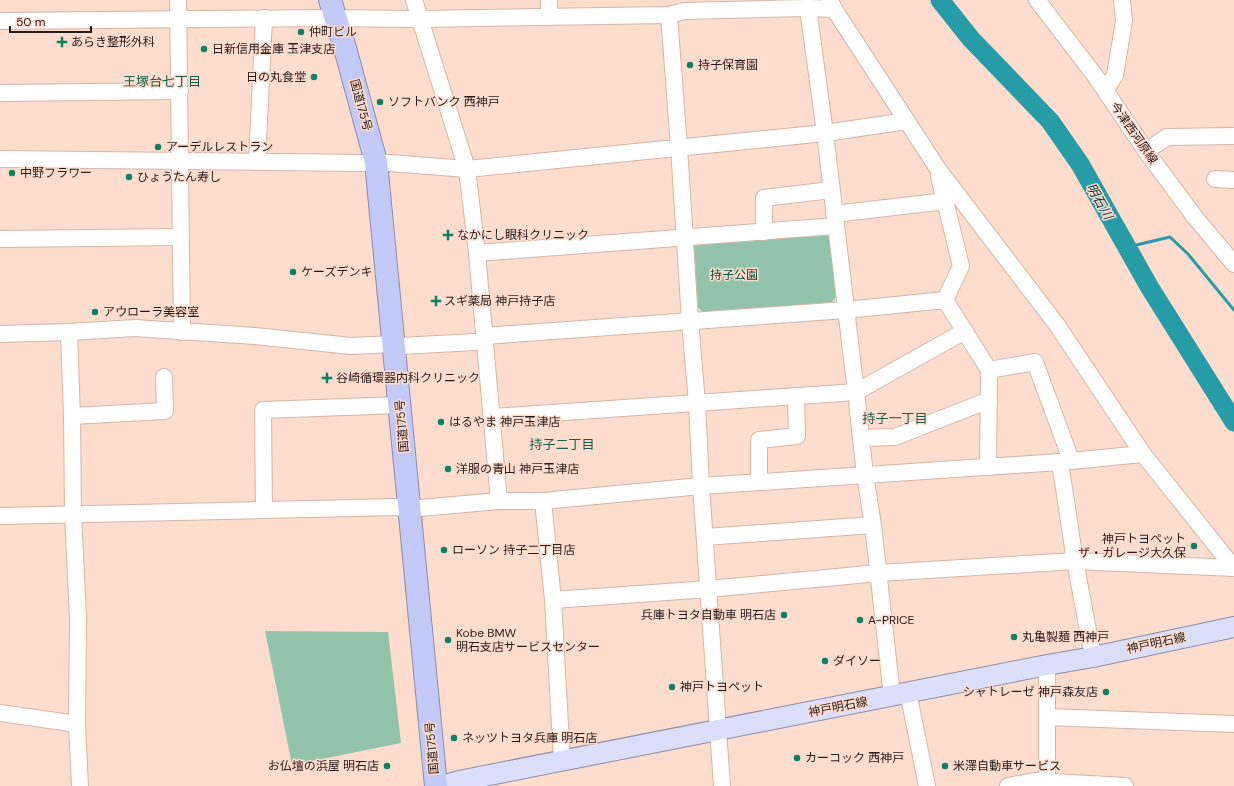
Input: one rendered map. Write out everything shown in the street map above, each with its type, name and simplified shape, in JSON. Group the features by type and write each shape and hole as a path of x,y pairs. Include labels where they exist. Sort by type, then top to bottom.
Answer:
{"highway":[{"name":"国道175号","path":"326,9 370,163 391,345 393,405 403,508 436,786"},
{"name":"国道175号","path":"403,508 423,786"}],"main road":[{"name":"神戸明石線","path":"442,786 459,781 1093,657 1234,627"}],"street":[{"path":"178,0 182,332"},
{"path":"414,0 467,169 477,253 480,339 492,417 499,501"},
{"path":"549,0 549,17"},
{"name":"今津西河原線","path":"1037,0 1096,77 1194,216 1234,263"},
{"path":"1105,91 1115,75 1124,21 1122,0"},
{"path":"0,21 264,18 326,9 420,19 669,15 707,6 808,8 832,4 938,169 1057,325 1143,454 1234,568"},
{"path":"808,8 832,190 865,475 879,573 900,694 927,786"},
{"path":"669,15 690,321 698,403 701,486 722,786"},
{"path":"257,162 264,18"},
{"path":"0,93 180,91"},
{"path":"0,159 370,163 467,169 825,133 907,121"},
{"path":"1146,150 1167,137 1234,136"},
{"path":"938,169 962,266 945,300"},
{"path":"1216,179 1234,180"},
{"path":"764,232 764,198 832,190"},
{"path":"477,253 764,232 946,201"},
{"path":"0,239 181,237"},
{"path":"0,334 135,328 255,336 351,346 391,345 846,310 945,300"},
{"path":"945,300 989,370 988,467"},
{"path":"492,417 856,392 965,331"},
{"path":"69,332 73,514 83,618 77,724 80,786"},
{"path":"989,370 1035,362 1066,461 1075,561 1093,657"},
{"path":"72,416 165,411 164,377"},
{"path":"760,482 759,440 797,436 796,396"},
{"path":"861,438 895,436 989,400"},
{"path":"264,510 263,410 393,405"},
{"path":"0,516 403,508 499,501 543,500 701,486 988,467 1143,454"},
{"path":"543,500 553,600 562,761"},
{"path":"705,537 873,525"},
{"path":"553,600 709,589 879,573 1075,561 1234,568"},
{"path":"1047,665 1047,784"},
{"path":"0,713 77,724"},
{"path":"1047,717 1234,724"},
{"path":"1008,786 1035,780 1047,784 1125,786"}],"green space":[{"name":"持子公園","path":"824,233 829,237 836,297 832,302 703,313 698,307 694,246 700,241"},
{"path":"265,631 388,632 401,743 292,765"}],"waterway":[{"name":"明石川","path":"940,0 971,39 1050,121 1080,164 1150,288 1234,422"},
{"path":"1128,247 1170,237 1188,254 1234,310"}],"place":[{"name":"仲町ビル","path":"301,32"},
{"name":"あらき整形外科","path":"62,42"},
{"name":"日新信用金庫 玉津支店","path":"204,49"},
{"name":"持子保育園","path":"690,65"},
{"name":"日の丸食堂","path":"314,77"},
{"name":"ソフトバンク 西神戸","path":"380,102"},
{"name":"アーデルレストラン","path":"158,147"},
{"name":"中野フラワー","path":"12,173"},
{"name":"ひょうたん寿し","path":"129,177"},
{"name":"なかにし眼科クリニック","path":"448,235"},
{"name":"ケーズデンキ","path":"293,272"},
{"name":"スギ薬局 神戸持子店","path":"436,301"},
{"name":"アウローラ美容室","path":"95,312"},
{"name":"谷崎循環器内科クリニック","path":"327,378"},
{"name":"はるやま 神戸玉津店","path":"441,422"},
{"name":"洋服の青山 神戸玉津店","path":"448,469"},
{"name":"神戸トヨペット ザ・ガレージ大久保","path":"1194,546"},
{"name":"ローソン 持子二丁目店","path":"444,550"},
{"name":"兵庫トヨタ自動車 明石店","path":"784,615"},
{"name":"A-PRICE","path":"860,620"},
{"name":"丸亀製麺 西神戸","path":"1014,637"},
{"name":"Kobe BMW 明石支店サービスセンター","path":"448,640"},
{"name":"ダイソー","path":"825,661"},
{"name":"神戸トヨペット","path":"672,687"},
{"name":"シャトレーゼ 神戸森友店","path":"1106,692"},
{"name":"ネッツトヨタ兵庫 明石店","path":"454,738"},
{"name":"カーコック 西神戸","path":"797,758"},
{"name":"お仏壇の浜屋 明石店","path":"387,766"},
{"name":"米澤自動車サービス","path":"945,766"}],"district":[{"name":"王塚台七丁目","path":"162,81"},
{"name":"持子一丁目","path":"895,418"},
{"name":"持子二丁目","path":"562,444"}]}
